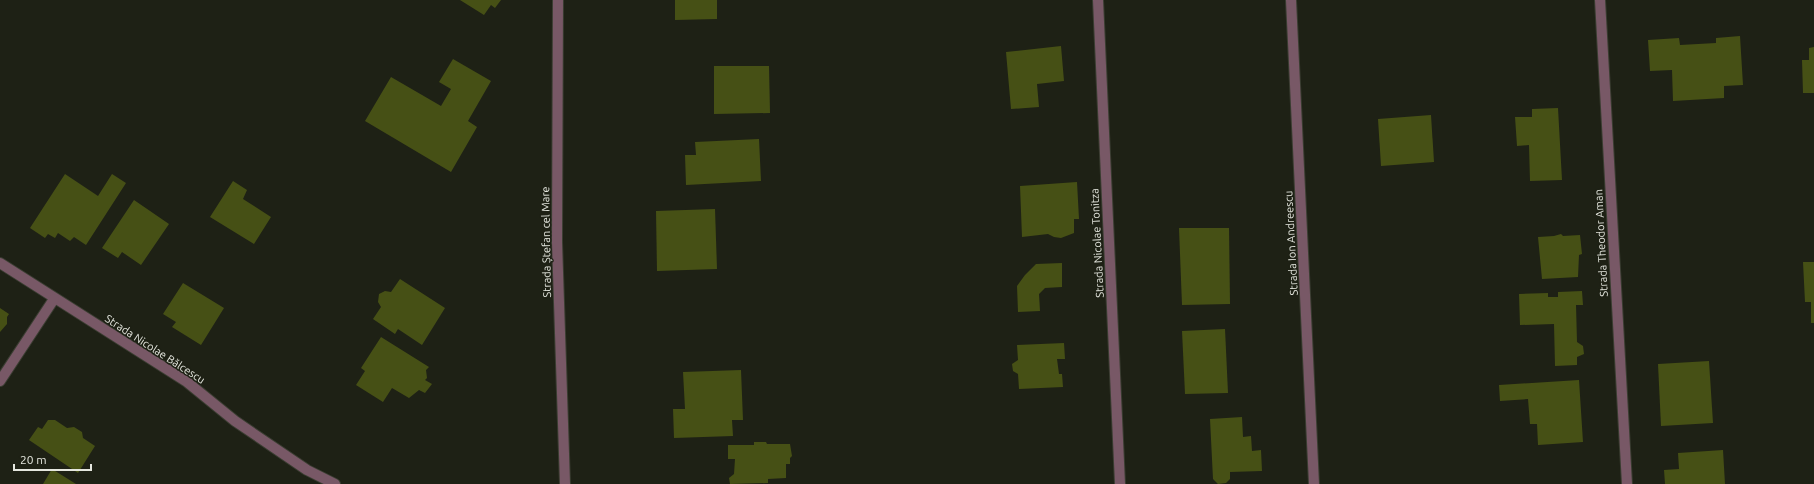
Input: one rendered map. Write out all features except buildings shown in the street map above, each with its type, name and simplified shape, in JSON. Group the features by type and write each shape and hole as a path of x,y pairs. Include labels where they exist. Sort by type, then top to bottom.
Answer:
{"street":[{"name":"Strada Ștefan cel Mare","path":"558,0 557,242 565,484"},
{"name":"Strada Nicolae Tonitza","path":"1098,0 1120,484"},
{"name":"Strada Ion Andreescu","path":"1291,0 1314,484"},
{"name":"Strada Theodor Aman","path":"1600,0 1627,484"},
{"name":"Strada Nicolae Bălcescu","path":"0,263 54,299 187,382 235,421 307,470 335,484"},
{"path":"0,381 54,299"}]}
